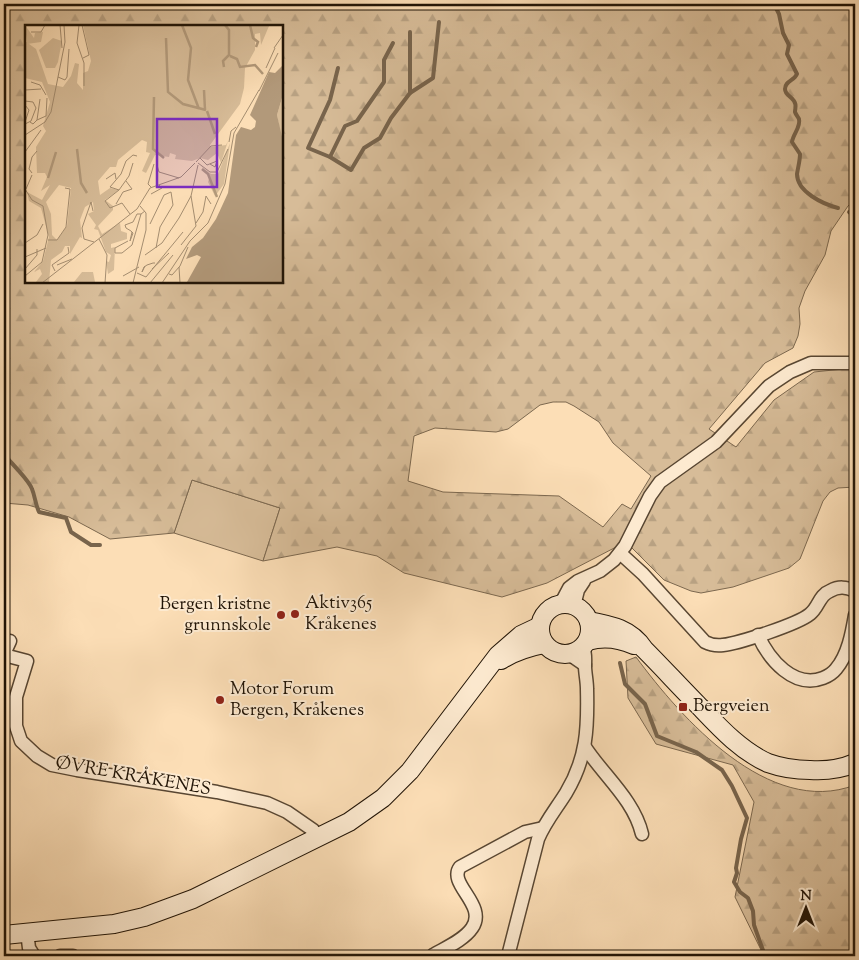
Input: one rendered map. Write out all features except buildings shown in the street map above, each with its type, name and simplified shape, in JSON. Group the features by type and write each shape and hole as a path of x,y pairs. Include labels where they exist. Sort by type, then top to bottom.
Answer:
{"main road":[{"path":"580,647 590,634 589,621 586,615 567,605 547,612 540,626 540,632 544,644 555,653 580,647 597,638 615,638 644,649"},
{"path":"589,621 608,624 628,632 717,725 735,742 756,757 777,766 796,770 825,770 855,763"},
{"path":"4,935 114,924 144,917 193,899 319,837 368,810 397,784 415,764 498,654 521,635 540,626"},
{"path":"487,670 510,654 544,644"}],"street":[{"path":"567,605 570,588 578,581 608,566 620,553 656,487 716,442 768,386 790,372 811,363 855,362"},
{"path":"620,553 643,574 705,642 710,644 724,645 758,636 805,618 815,609 826,593 832,590 846,588 855,591"},
{"path":"758,636 769,655 780,667 799,679 806,681 818,680 832,674 841,661 849,642 855,615"},
{"name":"ØVRE KRÅKENES","path":"10,641 4,654 27,661 16,697 16,726 21,741 36,756 52,765 217,792 267,803 286,812 313,830 319,837"},
{"path":"508,956 534,853 543,828 571,784 582,760 585,747 587,697 585,665 580,647"},
{"path":"585,747 632,807 642,834"},
{"path":"433,956 473,927 476,914 472,901 458,882 457,874 460,867 525,832 543,828"},
{"path":"27,932 29,948 34,956"},
{"path":"60,956 73,956"}],"green space":[{"path":"4,4 855,4 855,200 848,206 831,231 825,255 805,291 799,308 800,324 798,336 793,348 765,363 709,429 736,447 774,400 814,372 843,369 855,370 855,487 838,488 830,492 823,501 800,559 789,568 733,587 701,593 664,580 630,546 618,546 547,583 502,597 404,573 377,556 337,547 263,561 280,508 192,480 174,533 110,539 69,517 28,505 4,503","holes":["566,402 599,422 613,443 651,476 631,509 622,504 603,527 559,496 443,492 408,481 414,436 435,428 496,432 508,429 540,405"]},
{"path":"192,480 280,508 263,561 174,533"},
{"path":"636,657 677,707 702,733 730,756 760,775 791,788 823,791 855,785 855,956 764,956 735,897 754,802 733,765 656,744 628,698 626,661"}],"waterway":[{"path":"774,4 779,14 783,33 789,45 787,54 797,74 786,84 785,89 786,93 795,102 795,112 799,119 799,125 792,142 800,154 798,180 806,192 825,204 838,208"},
{"path":"338,68 330,100 308,148 330,157 351,170 364,148 380,138 391,118 410,93 433,78 439,22"},
{"path":"410,32 410,93"},
{"path":"330,157 345,126 357,121 384,82 384,60 393,43"},
{"path":"849,212 855,217"},
{"path":"4,455 30,486 39,512 66,518 71,532 91,545 100,545"},
{"path":"620,663 625,684 645,704 657,736 696,752 722,770 732,786 747,818 741,839 736,868 737,873 734,882 740,892 748,898 753,911 754,925 765,956"}],"place":[{"name":"Aktiv365 Kråkenes","path":"295,614"},
{"name":"Bergen kristne grunnskole","path":"281,615"},
{"name":"Motor Forum Bergen, Kråkenes","path":"220,700"},
{"name":"Bergveien","path":"683,707"}]}
